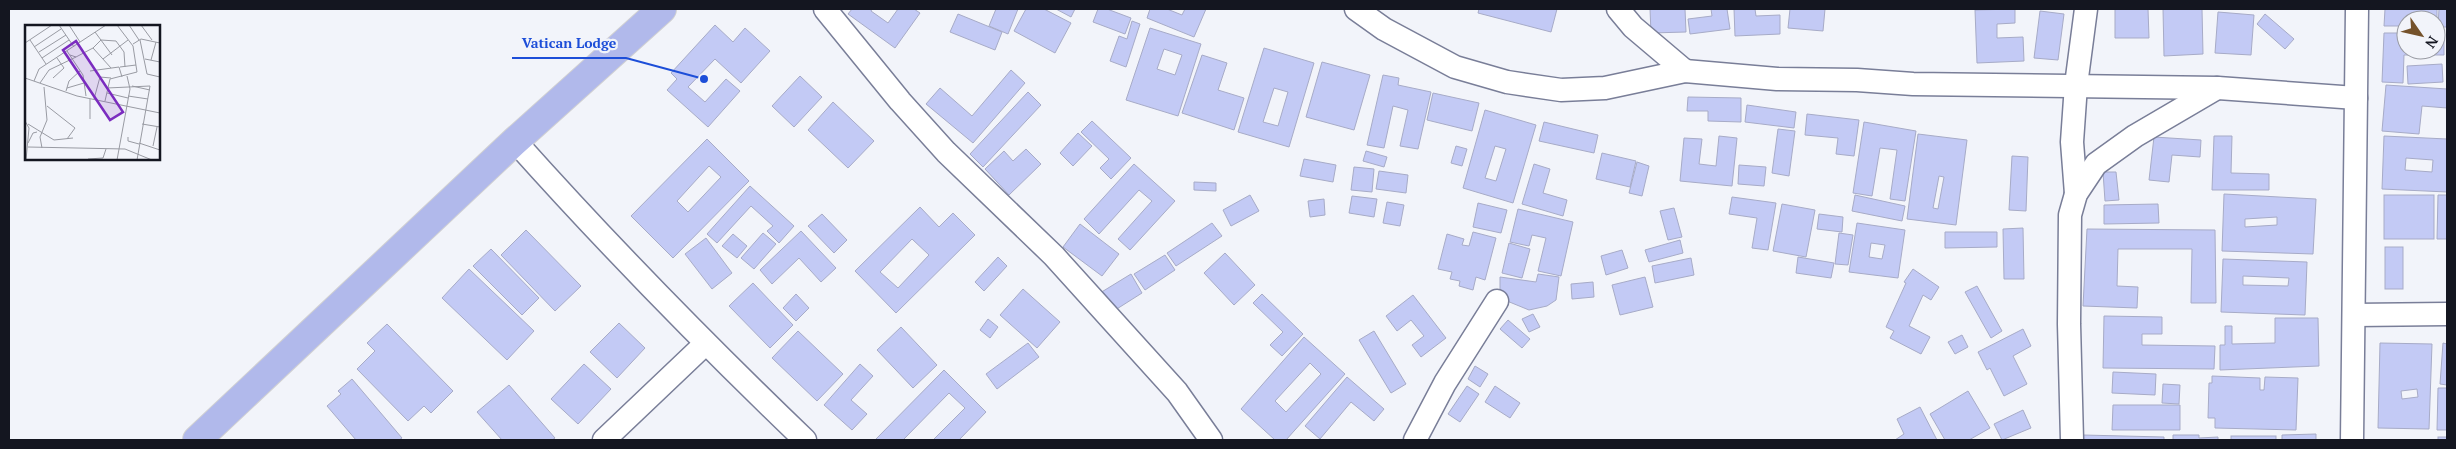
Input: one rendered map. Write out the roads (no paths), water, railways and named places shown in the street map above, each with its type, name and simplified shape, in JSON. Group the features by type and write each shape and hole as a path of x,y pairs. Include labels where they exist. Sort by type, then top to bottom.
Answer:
{"highway":[{"path":"197,440 515,141 662,9"}],"street":[{"path":"825,9 900,101 946,152 1054,256 1178,392 1211,440"},
{"path":"1356,9 1384,29 1455,68 1507,82 1561,90 1605,88 1685,72 1913,84 2218,88 2356,98"},
{"path":"1618,9 1633,27 1685,72"},
{"path":"2076,194 2072,142 2076,85 2086,9"},
{"path":"2352,440 2357,9"},
{"path":"2072,440 2069,324 2070,215 2076,194 2096,164 2135,136 2218,88"},
{"path":"515,141 578,212 705,344 805,440"},
{"path":"1415,440 1446,383 1497,301"},
{"path":"2354,315 2447,314"},
{"path":"604,440 705,344"}],"place":[{"name":"Vatican Lodge","path":"704,79"}]}
